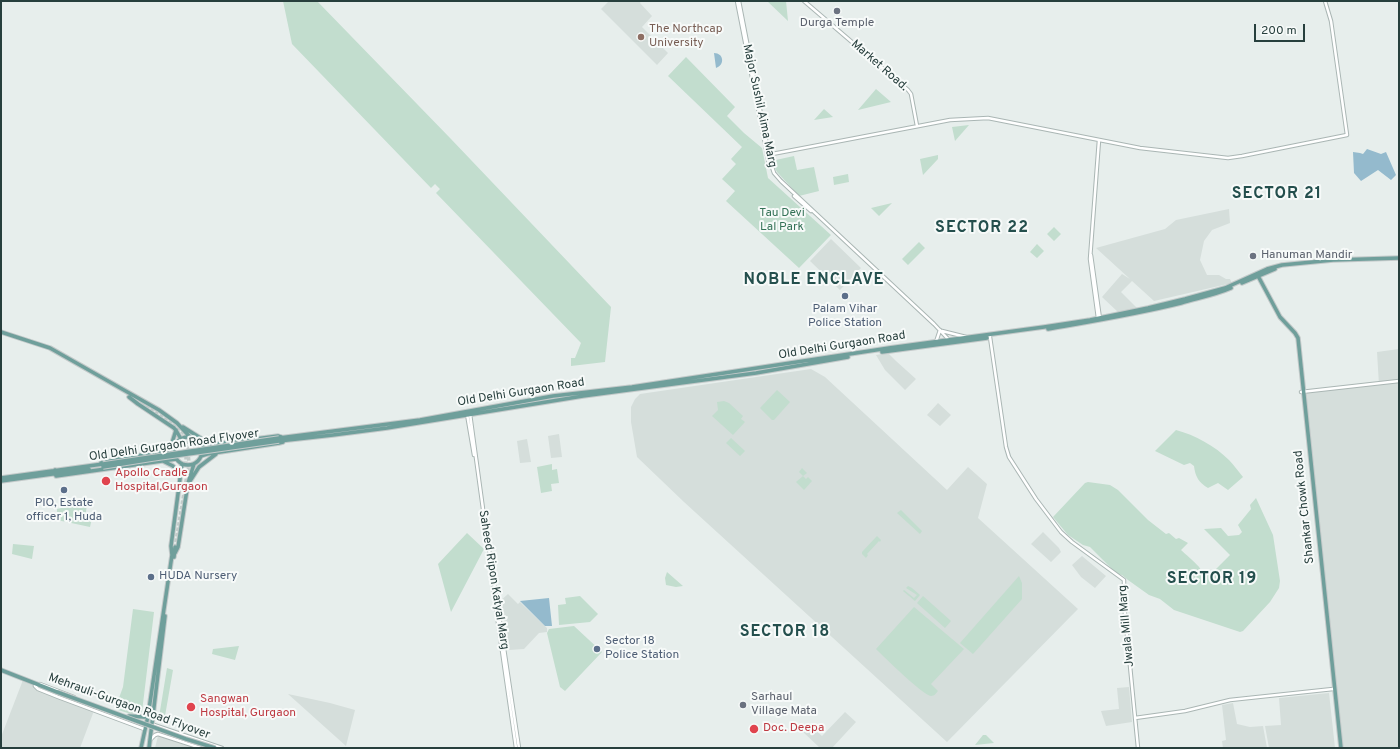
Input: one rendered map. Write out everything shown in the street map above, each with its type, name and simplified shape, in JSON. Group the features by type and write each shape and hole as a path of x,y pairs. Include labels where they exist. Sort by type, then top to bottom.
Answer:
{"main road":[{"name":"Old Delhi Gurgaon Road","path":"821,360 990,337 1099,319 1220,290 1256,275 1283,266 1399,259"},
{"name":"Shankar Chowk Road","path":"1256,275 1280,316 1297,335 1340,748"},
{"name":"Old Delhi Gurgaon Road","path":"281,439 756,373 821,360 935,342 950,342 1099,319"},
{"path":"1,333 50,348 142,403"},
{"name":"Shankar Chowk Road","path":"1302,392 1340,748"},
{"path":"132,397 159,410 177,423 212,444"},
{"path":"132,397 138,404 176,430 181,439"},
{"path":"173,555 178,547 188,483 194,464 201,456 202,450 198,441 190,437 177,423"},
{"path":"164,452 172,443 176,430"},
{"path":"201,446 278,436 281,439 279,443 201,456"},
{"path":"190,437 181,439 176,443 174,450 176,459 182,464 194,464"},
{"name":"Old Delhi Gurgaon Road Flyover","path":"55,473 281,439"},
{"path":"55,473 102,465 108,461 174,450"},
{"path":"188,483 202,464 218,452"},
{"path":"1,479 176,459"},
{"path":"159,461 170,465 181,477"},
{"path":"141,748 148,716 173,555 171,546 182,464"},
{"path":"149,748 174,547"},
{"name":"Mehrauli-Gurgaon Road Flyover","path":"1,671 150,729 207,748"},
{"name":"Mehrauli-Gurgaon Road Flyover","path":"57,693 171,734 215,748"},
{"path":"128,716 148,716"},
{"path":"143,736 147,735 149,737 149,748"}],"street":[{"name":"Major Sushil Aima Marg","path":"738,1 772,172 800,202 818,216 941,330 950,342"},
{"name":"Market Road.","path":"804,1 908,90 917,126"},
{"path":"768,154 950,120 991,118 1147,149 1228,158 1347,135 1331,21 1325,1"},
{"path":"1099,319 1090,259 1096,167 1100,140"},
{"path":"935,342 941,330 970,338"},
{"name":"Jwala Mill Marg","path":"990,337 1006,447 1009,457 1039,503 1062,532 1072,542 1124,580 1124,604 1138,748"},
{"path":"1302,392 1399,381"},
{"name":"Saheed Ripon Katyal Marg","path":"469,413 517,748"},
{"path":"36,685 43,685 146,723 222,748"},
{"path":"36,685 38,689 144,729"},
{"path":"1136,718 1185,711 1230,700 1333,689"},
{"path":"134,725 136,719"},
{"path":"161,735 163,728"},
{"path":"150,740 155,735 161,735 201,748"}],"shaded area":[{"name":"The Northcap University","path":"609,1 641,1 640,3 652,16 642,27 668,53 657,65 601,9"},
{"path":"1229,209 1230,223 1212,230 1204,241 1200,260 1207,275 1219,275 1226,279 1230,279 1232,283 1154,301 1132,281 1121,292 1138,309 1119,313 1102,297 1122,274 1130,279 1096,248 1165,229 1176,220"},
{"path":"831,239 861,268 840,290 810,261"},
{"path":"1399,349 1399,748 1342,748 1303,392 1379,385 1377,352"},
{"path":"888,353 916,379 905,390 885,370 876,355"},
{"path":"811,369 825,377 947,490 968,467 987,484 978,518 1078,609 947,742 684,502 637,457 631,422 631,407 635,399 640,394"},
{"path":"938,403 951,415 940,426 927,415"},
{"path":"559,434 562,457 551,458 548,436"},
{"path":"527,439 531,462 520,463 517,441"},
{"path":"1043,532 1061,552 1051,562 1031,544"},
{"path":"1082,556 1106,576 1095,588 1081,577 1072,565"},
{"path":"508,594 518,604 520,602 547,628 547,632 539,633 524,649 509,650 504,619 508,618 508,616 502,617 499,602"},
{"path":"23,680 95,708 80,748 1,748 1,737"},
{"path":"1129,687 1132,722 1106,726 1101,711 1119,709 1117,688"},
{"path":"1329,693 1335,748 1269,748 1265,726 1281,725 1279,698"},
{"path":"288,694 355,710 346,746"},
{"path":"1233,703 1237,724 1250,727 1263,726 1267,748 1223,748 1222,741 1226,740 1222,705"},
{"path":"845,712 856,722 832,748 820,748 802,731 809,724 822,736"},
{"path":"158,736 183,744 198,748 155,748"}],"green space":[{"path":"283,1 317,1 611,307 605,362 571,366 571,358 575,358 581,343 436,193 440,189 435,184 431,188 292,44"},
{"path":"767,1 786,1 788,21"},
{"name":"Tau Devi Lal Park","path":"686,57 735,107 727,116 762,148 768,178 831,235 799,268 726,201 735,191 722,179 736,164 731,159 742,147 668,76"},
{"path":"876,89 891,102 858,110"},
{"path":"824,109 833,117 814,120"},
{"path":"969,125 955,141 952,127"},
{"path":"938,155 938,159 923,175 920,159"},
{"path":"794,156 797,170 814,167 819,191 799,196 777,172 771,161"},
{"path":"848,174 849,182 834,185 833,177"},
{"path":"892,203 879,216 871,208"},
{"path":"1054,227 1061,234 1054,241 1047,234"},
{"path":"919,242 925,248 908,265 902,259"},
{"path":"1037,244 1044,251 1037,258 1030,252"},
{"path":"777,390 790,402 774,420 772,420 760,408"},
{"path":"724,401 729,403 743,416 741,419 745,422 733,435 712,416 718,410 717,402"},
{"path":"1176,430 1197,438 1217,450 1231,462 1243,477 1228,490 1218,483 1208,488 1198,479 1194,466 1190,463 1184,465 1155,451"},
{"path":"731,438 745,451 740,456 726,443"},
{"path":"552,464 552,470 557,469 559,483 551,484 552,491 541,493 537,467"},
{"path":"802,468 807,473 803,476 799,472"},
{"path":"803,476 806,479 808,477 812,481 804,490 796,482"},
{"path":"1088,482 1110,485 1118,490 1148,520 1166,534 1169,533 1176,539 1179,538 1188,543 1181,550 1201,570 1210,573 1230,555 1204,529 1221,528 1228,536 1239,535 1242,532 1238,525 1251,509 1250,505 1256,498 1273,535 1280,581 1279,588 1270,602 1243,631 1240,632 1174,610 1160,599 1149,595 1122,575 1117,574 1090,547 1083,545 1068,535 1053,517 1085,483"},
{"path":"87,503 86,512 93,514 90,527 57,520 57,509"},
{"path":"901,510 922,531 920,534 897,513"},
{"path":"467,533 484,549 451,612 438,564"},
{"path":"877,536 881,540 880,542 879,541 867,554 868,555 866,558 862,552"},
{"path":"13,544 34,546 32,559 12,554"},
{"path":"667,572 683,586 676,587 666,585 665,578"},
{"path":"1019,576 1022,583 1022,599 973,654 960,643"},
{"path":"908,586 920,595 915,601 903,591 904,590 914,598 917,595 906,588"},
{"path":"580,596 598,614 590,622 559,625 558,605 566,604 565,598"},
{"path":"923,596 951,621 945,628 917,603"},
{"path":"914,607 964,649 931,684 938,691 932,696 920,690 876,649"},
{"path":"133,609 154,612 142,712 131,714 115,709 123,687"},
{"path":"574,626 602,652 565,691 560,687 547,633 549,629"},
{"path":"239,646 235,660 212,654 213,649"},
{"path":"167,668 173,670 165,716 159,717"},
{"path":"983,735 986,735 994,743 975,745"}],"water":[{"path":"714,53 720,55 722,59 721,64 716,68"},
{"path":"1367,149 1381,154 1386,152 1396,175 1391,180 1378,170 1361,181 1354,173 1353,152 1363,154"},
{"path":"549,598 552,626 545,626 520,601"}],"tunnel":[{"path":"142,402 177,426 185,435 187,440 189,463 175,547"},
{"path":"186,445 186,465"}],"place":[{"name":"Durga Temple","path":"837,11"},
{"name":"The Northcap University","path":"641,37"},
{"name":"Hanuman Mandir","path":"1253,256"},
{"name":"Palam Vihar Police Station","path":"845,296"},
{"name":"Apollo Cradle Hospital,Gurgaon","path":"106,481"},
{"name":"PIO, Estate officer 1, Huda","path":"64,490"},
{"name":"HUDA Nursery","path":"151,577"},
{"name":"Sector 18 Police Station","path":"597,649"},
{"name":"Sarhaul Village Mata","path":"743,705"},
{"name":"Sangwan Hospital, Gurgaon","path":"191,707"},
{"name":"Doc. Deepa","path":"754,729"}],"district":[{"name":"SECTOR 21","path":"1277,195"},
{"name":"SECTOR 22","path":"982,229"},
{"name":"NOBLE ENCLAVE","path":"814,281"},
{"name":"SECTOR 19","path":"1212,580"},
{"name":"SECTOR 18","path":"785,633"}]}
